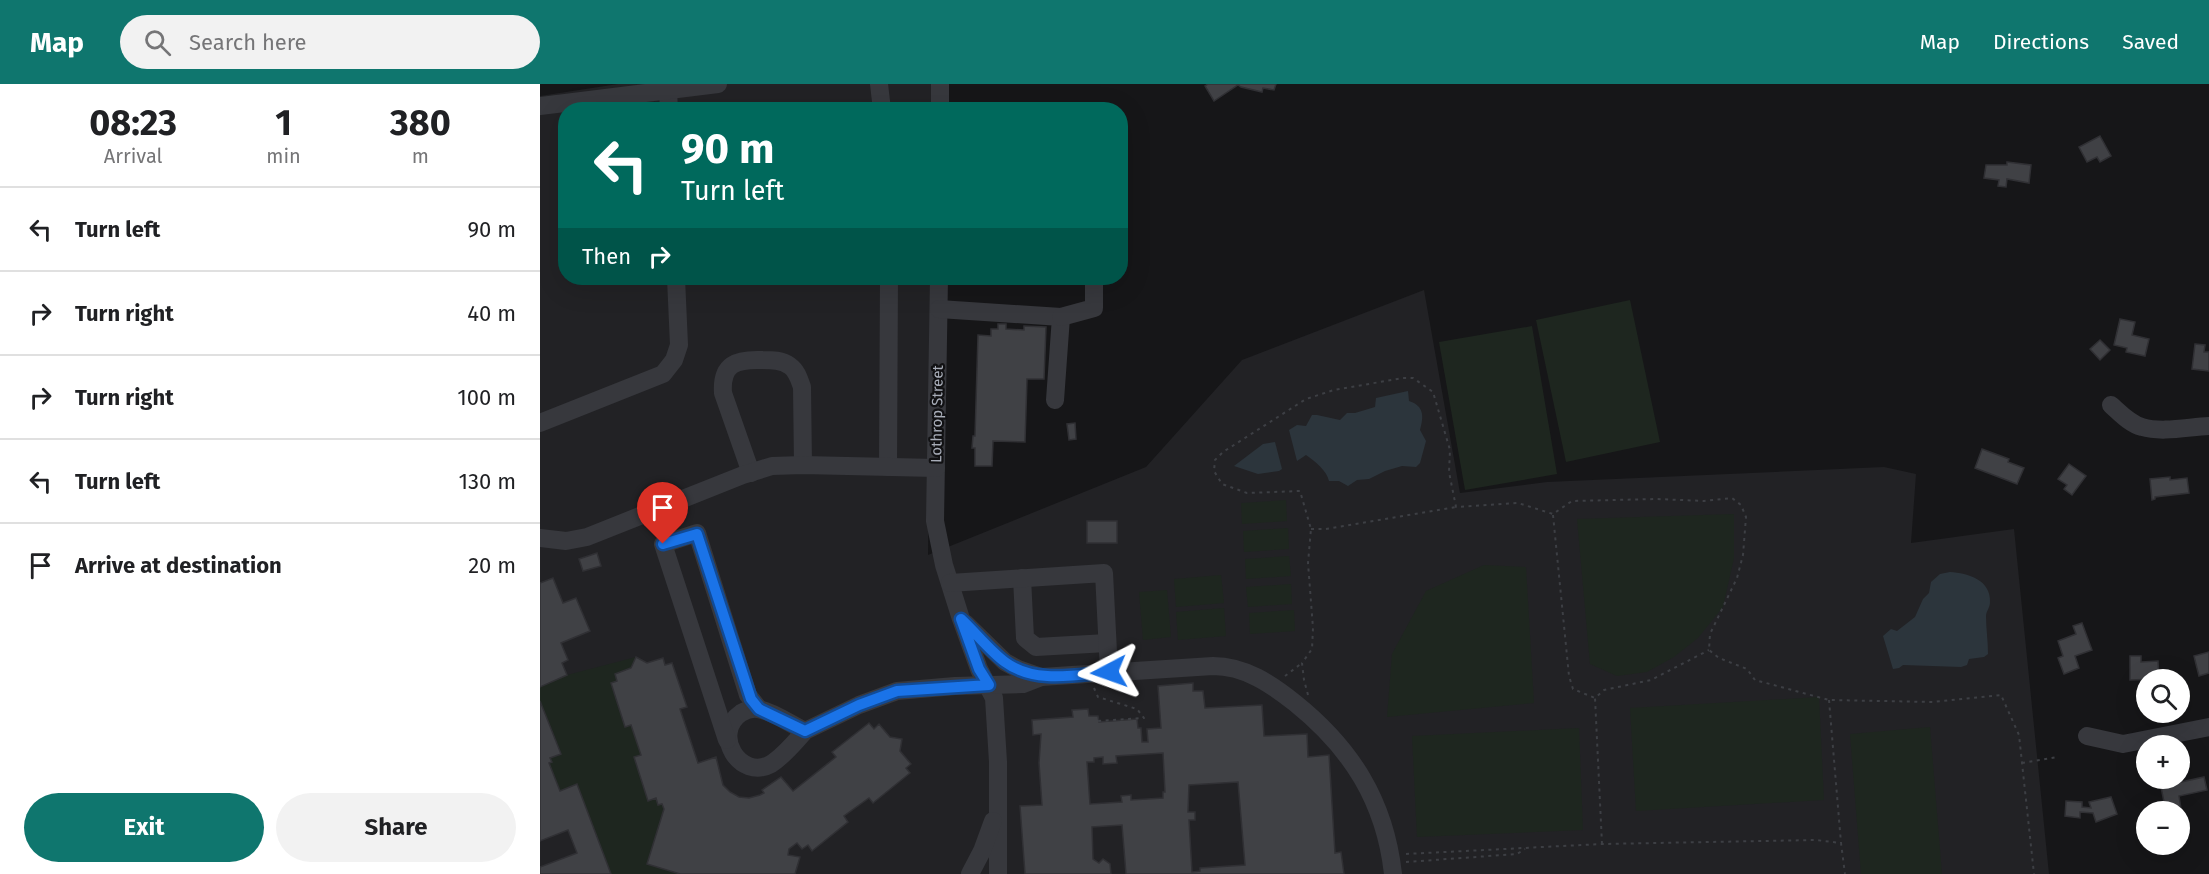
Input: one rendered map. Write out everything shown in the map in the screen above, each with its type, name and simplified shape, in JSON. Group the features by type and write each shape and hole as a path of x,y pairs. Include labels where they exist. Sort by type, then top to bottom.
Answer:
{"street":[{"path":"625,102 668,100 718,84"},
{"path":"879,84 881,102"},
{"path":"940,84 940,102"},
{"path":"540,106 558,105"},
{"path":"540,423 663,374 674,360 679,345 676,285"},
{"path":"888,467 889,285"},
{"name":"Lothrop Street","path":"939,285 935,514 940,550 961,619 979,669 994,697 998,874"},
{"path":"939,309 1061,317 1094,308 1094,285"},
{"path":"1055,400 1061,317"},
{"path":"751,473 723,393 726,371 734,363 747,359 777,360 791,366 798,375 802,387 803,465"},
{"path":"2110,405 2130,422 2142,427 2157,429 2209,426"},
{"path":"540,538 566,541 587,537 772,466 936,468"},
{"path":"759,709 748,695 697,534 663,544 729,744 737,759 744,764 761,767 778,759 805,731 859,705 897,691 1023,684 1041,677 1190,666 1225,666 1251,674 1272,686 1326,730 1358,769 1382,821 1398,868"},
{"path":"950,583 1104,573 1109,672"},
{"path":"1022,578 1024,638 1036,647 1107,643"},
{"path":"961,619 1005,662 1041,677"},
{"path":"729,744 730,726 735,718 750,709 759,709 805,731"},
{"path":"2086,735 2123,744 2209,727"},
{"path":"970,874 998,808"}],"path":[{"path":"1272,686 1302,663 1312,649 1313,628 1308,562 1311,529 1300,491 1247,493 1222,484 1214,471 1215,460 1223,452 1306,399 1334,390 1413,378 1425,384 1433,392 1450,450 1449,472 1456,507"},
{"path":"1553,514 1572,501 1657,499 1704,501 1732,498 1741,505 1746,517 1743,555 1737,578 1710,634 1709,650"},
{"path":"1311,529 1326,529 1456,507 1518,503 1553,514"},
{"path":"1553,514 1569,676 1573,689 1595,698"},
{"path":"1595,698 1604,690 1651,680 1709,650"},
{"path":"1709,650 1719,658 1747,669 1755,680 1829,700 1933,702 2001,695 2019,735 2034,874"},
{"path":"1302,663 1308,694 1313,700"},
{"path":"1094,688 1098,697 1137,709 1144,718 1098,721"},
{"path":"1595,698 1602,844"},
{"path":"1829,700 1845,874"},
{"path":"2022,762 2057,758"},
{"path":"1405,854 1602,844 1816,840 1841,843"},
{"path":"1398,868 1517,854 1528,848"}],"shaded area":[{"path":"618,84 933,84 933,102 558,102 558,285 931,285 928,555 1146,467 1242,360 1424,290 1460,493 1547,482 1884,467 1916,474 1911,543 2014,529 2049,874 540,874 540,96"},
{"path":"1630,300 1660,442 1566,462 1536,320"},
{"path":"1532,326 1557,474 1465,490 1439,342"},
{"path":"1408,391 1409,401 1418,406 1422,412 1420,430 1426,441 1420,463 1416,467 1402,466 1369,479 1357,480 1348,486 1339,481 1329,481 1317,463 1306,455 1297,461 1289,430 1297,425 1306,426 1312,415 1340,420 1347,413 1375,407 1376,398"},
{"path":"1275,442 1282,469 1279,471 1258,474 1234,466 1263,444"},
{"path":"1286,500 1287,521 1242,524 1241,503"},
{"path":"1734,514 1734,558 1723,607 1698,638 1674,657 1647,672 1617,676 1590,664 1577,519"},
{"path":"1288,528 1289,549 1244,552 1243,531"},
{"path":"1289,556 1291,576 1246,579 1245,559"},
{"path":"1484,565 1526,567 1534,703 1387,717 1392,654 1426,591"},
{"path":"1950,572 1971,576 1987,588 1990,602 1986,616 1988,654 1984,657 1969,659 1967,665 1961,667 1903,665 1893,669 1883,636 1891,629 1897,631 1915,617 1923,599 1929,593 1931,582 1940,574"},
{"path":"1221,575 1224,603 1176,607 1174,579"},
{"path":"1291,584 1292,604 1248,607 1246,587"},
{"path":"1167,590 1171,637 1143,640 1139,592"},
{"path":"1224,608 1226,636 1178,640 1176,612"},
{"path":"1294,610 1295,631 1250,634 1249,613"},
{"path":"636,657 631,668 615,674 617,681 611,683 625,727 631,725 641,755 649,800 656,798 658,805 662,804 664,809 647,864 680,874 611,874 577,785 560,791 549,763 552,762 550,758 561,753 540,701 540,687 567,675"},
{"path":"1819,697 1824,800 1636,811 1630,708"},
{"path":"1930,727 1942,874 1861,874 1850,734"},
{"path":"1579,728 1583,830 1417,837 1412,736"}],"building":[{"path":"1208,84 1276,84 1274,90 1263,88 1262,92 1238,85 1214,101 1205,86"},
{"path":"2100,136 2111,156 2100,162 2097,157 2087,162 2079,147"},
{"path":"2007,162 2031,165 2029,183 2007,179 2006,187 1998,186 1999,180 1984,178 1986,165 2007,165"},
{"path":"2120,319 2135,322 2132,335 2149,339 2145,356 2126,352 2127,348 2114,345"},
{"path":"998,324 1006,324 1006,329 1024,330 1024,326 1046,327 1044,379 1027,379 1025,442 993,441 992,466 975,466 975,448 972,448 973,436 975,436 978,335 991,336 991,329 998,329"},
{"path":"2100,340 2110,350 2100,360 2090,349"},
{"path":"2195,344 2205,345 2204,352 2209,352 2209,371 2192,369"},
{"path":"1075,423 1076,439 1069,440 1067,424"},
{"path":"1982,449 2009,459 2008,462 2024,468 2017,484 1975,468"},
{"path":"2069,464 2086,476 2072,495 2064,489 2067,485 2058,479"},
{"path":"2170,477 2170,480 2187,478 2189,493 2155,497 2152,500 2150,479"},
{"path":"1087,521 1117,521 1117,543 1087,543"},
{"path":"597,553 601,566 583,571 579,559"},
{"path":"553,578 563,603 576,598 590,631 561,643 568,660 562,663 567,675 540,687 540,583"},
{"path":"2082,623 2092,650 2075,656 2079,668 2064,674 2058,658 2063,656 2058,641 2076,634 2073,626"},
{"path":"2209,652 2209,673 2199,676 2194,656"},
{"path":"2130,656 2141,656 2141,662 2158,661 2158,669 2136,669 2136,680 2130,680"},
{"path":"636,657 647,663 663,658 665,665 672,663 687,707 680,709 698,763 716,757 723,785 739,797 749,798 760,795 764,793 762,790 781,777 793,791 836,757 832,752 869,723 874,729 879,724 890,737 902,739 900,751 911,764 906,768 910,773 873,803 869,798 844,816 848,822 812,851 808,845 802,849 797,843 789,849 788,855 800,857 795,874 680,874 647,864 664,809 662,804 658,805 656,798 648,801 634,757 641,755 631,725 625,727 611,683 617,681 615,674 631,668"},
{"path":"1193,683 1193,691 1203,691 1205,708 1262,705 1264,736 1307,734 1308,757 1329,755 1335,853 1341,852 1344,874 1126,874 1122,825 1092,827 1093,859 1099,863 1103,859 1110,864 1111,874 1025,874 1020,806 1042,805 1039,763 1041,734 1033,735 1032,720 1073,717 1072,710 1088,709 1089,716 1098,716 1099,722 1137,719 1138,728 1141,728 1142,742 1148,742 1147,729 1161,728 1158,686","holes":["1163,753 1165,792 1163,792 1163,798 1131,800 1131,795 1121,796 1122,802 1090,804 1087,762 1094,762 1094,758 1103,757 1103,764 1117,763 1116,756","1238,782 1245,865 1200,868 1200,871 1192,872 1189,820 1195,820 1195,812 1188,812 1189,785"]},
{"path":"540,701 561,754 550,758 552,762 549,763 560,791 577,784 611,874 540,874 540,867 577,853 568,830 540,841"},
{"path":"2204,777 2207,790 2179,796 2180,801 2164,801 2161,789 2190,789 2190,780"},
{"path":"2111,797 2117,814 2096,822 2093,813 2080,812 2080,818 2065,816 2066,801 2082,802 2082,807 2091,808 2089,802"}],"route":[{"path":"663,544 697,534 748,695 759,709 805,731 859,705 897,691 989,685 979,669 961,619 999,657 1018,669 1041,677 1109,672"}]}
